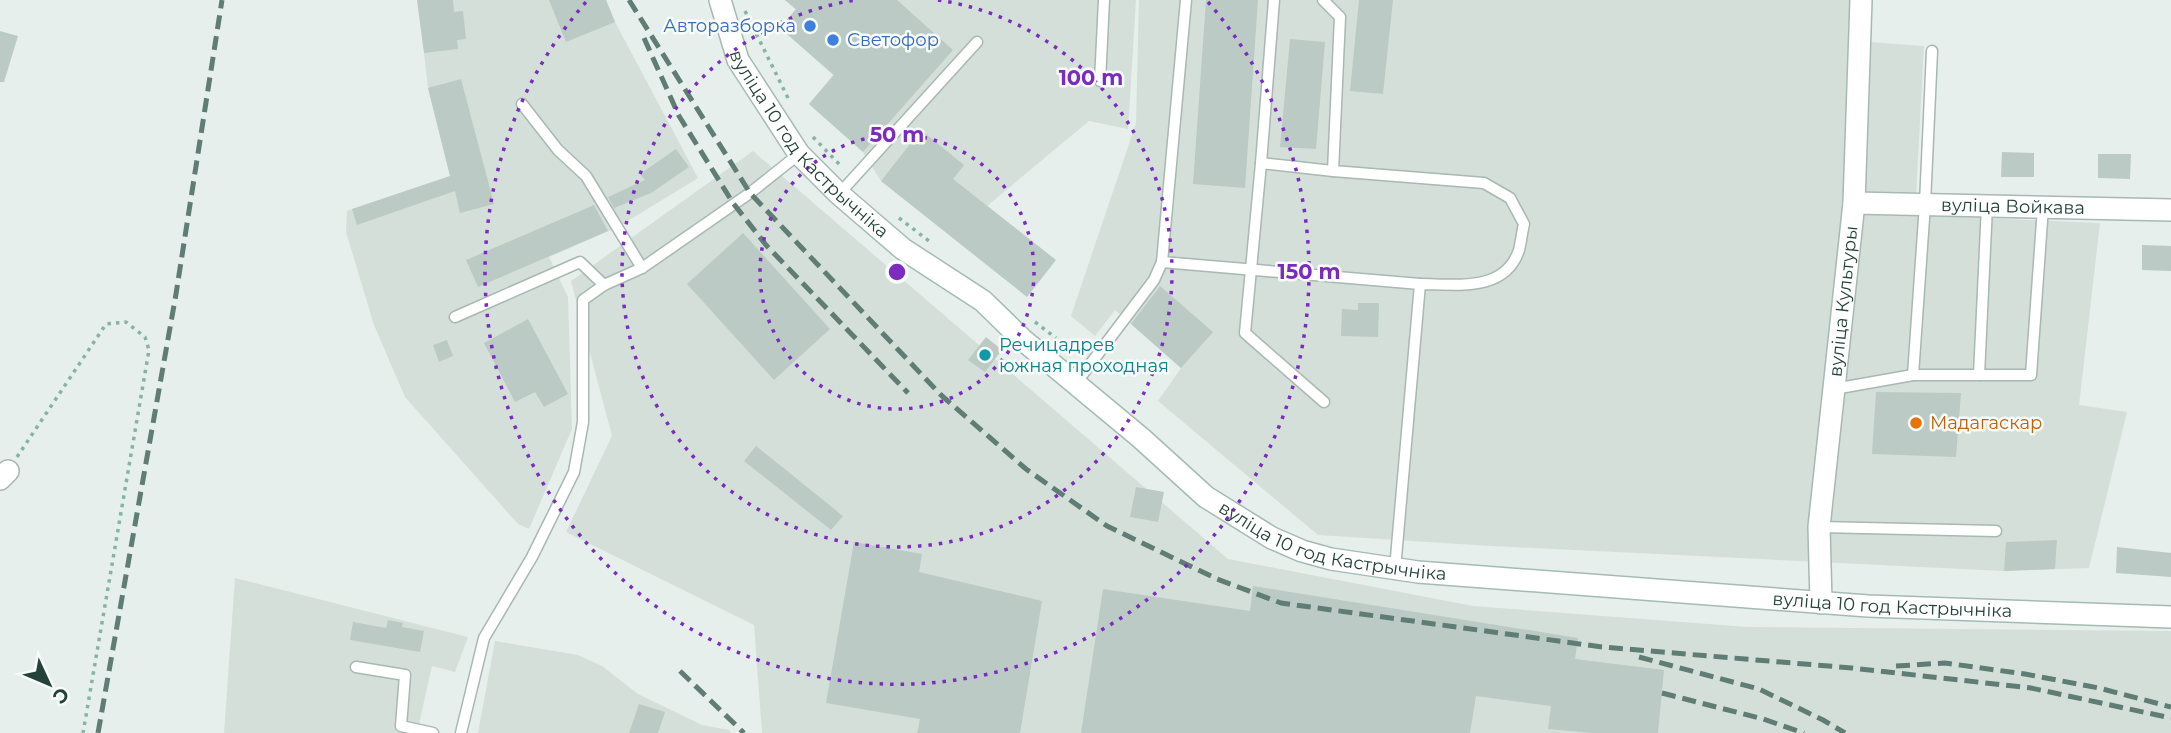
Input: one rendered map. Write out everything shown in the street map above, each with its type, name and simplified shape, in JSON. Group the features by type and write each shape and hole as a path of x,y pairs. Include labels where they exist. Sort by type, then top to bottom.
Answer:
{"street":[{"name":"вуліца Культуры","path":"1821,603 1819,527 1854,203 1861,0"},
{"name":"вуліца 10 год Кастрычніка","path":"730,1 737,60 799,154 847,187 902,249 984,301 1023,340 1141,438 1206,497 1272,538 1302,551 1331,559 1395,569 1821,603 2171,617"},
{"name":"вуліца Войкава","path":"1854,203 2171,210"}],"lane":[{"path":"1100,80 1104,0"},
{"path":"1076,383 1154,280 1162,262 1186,0"},
{"path":"1274,0 1245,332 1324,402"},
{"path":"1323,0 1340,17 1333,172"},
{"path":"847,187 977,42"},
{"path":"1913,375 1926,204 1932,51"},
{"path":"522,104 558,150 586,176 642,268"},
{"path":"461,733 484,638 532,557 574,472 583,422 583,300 604,285 642,268 750,194 799,154"},
{"path":"1162,262 1420,284 1480,285 1504,274 1518,253 1524,224 1510,198 1484,183 1333,172 1261,163"},
{"path":"1979,375 1987,206"},
{"path":"1834,389 1913,375 2031,375 2043,207"},
{"path":"454,317 580,262 604,285"},
{"path":"1395,569 1420,284"},
{"path":"1819,527 1996,531"},
{"path":"356,667 405,676 401,726 433,733"}],"path":[{"path":"730,1 789,100"},
{"path":"810,134 847,187"},
{"path":"890,210 932,243"},
{"path":"1034,321 1056,338"},
{"path":"4,475 106,324 126,322 145,337 149,350 83,733"}],"shaded area":[{"path":"418,0 606,0 615,22 698,178 618,227 549,257 568,297 572,429 529,529 518,524 405,397 374,325 346,232 347,211 450,176 428,88"},
{"path":"785,0 1136,0 1128,129 1089,121 987,206 932,206 924,215 881,181 863,152 809,104 833,75 780,28 796,10"},
{"path":"1139,0 1854,0 1855,41 1924,46 1915,215 2100,223 2079,405 2127,412 2089,568 2004,571 1318,535 1158,401 1181,368 1115,310 1095,336 1071,316 1136,123"},
{"path":"753,151 1228,559 1473,606 1748,627 2171,631 2171,733 762,733 754,625 566,532 612,436 571,281"},
{"path":"235,578 468,637 455,672 432,666 417,733 224,733"},
{"path":"495,641 578,655 602,666 638,694 702,725 729,730 731,733 478,733"}],"building":[{"path":"417,0 453,0 454,12 463,11 466,39 457,40 458,49 424,53"},
{"path":"549,0 606,0 615,22 566,42"},
{"path":"785,0 897,0 953,50 863,152 809,104 834,75 780,28 796,9"},
{"path":"1206,0 1258,0 1245,188 1193,184"},
{"path":"1359,0 1393,0 1383,94 1350,91"},
{"path":"0,31 18,36 4,82 0,82"},
{"path":"1290,39 1325,42 1316,149 1280,147"},
{"path":"461,79 494,204 460,213 455,191 357,225 352,209 450,176 428,88"},
{"path":"921,130 964,165 953,179 1056,260 1027,297 881,181"},
{"path":"676,149 689,167 651,193 614,208 608,197 645,180 640,174"},
{"path":"2002,152 2034,153 2034,177 2001,177"},
{"path":"2098,154 2131,154 2130,179 2098,178"},
{"path":"594,205 608,231 478,287 466,260"},
{"path":"743,233 830,329 774,380 687,284"},
{"path":"2142,245 2171,246 2171,271 2142,270"},
{"path":"1160,286 1213,332 1181,368 1131,324"},
{"path":"1358,303 1379,303 1378,337 1341,336 1342,309 1358,310"},
{"path":"528,319 568,394 544,407 535,392 515,402 484,343"},
{"name":"Речицадрев южная проходная","path":"986,337 1002,350 985,372 968,360"},
{"path":"447,340 453,356 439,362 433,345"},
{"name":"Мадагаскар","path":"1876,392 1961,393 1956,457 1872,454"},
{"path":"756,446 843,516 831,530 744,461"},
{"path":"1136,487 1164,492 1158,522 1130,517"},
{"path":"2057,540 2055,569 2004,571 2006,542"},
{"path":"854,542 922,554 919,572 1042,601 1020,733 917,733 920,719 826,703"},
{"path":"2117,547 2171,553 2171,577 2116,573"},
{"path":"1253,586 1578,638 1575,659 1664,670 1658,733 1592,733 1548,729 1551,706 1476,696 1470,733 1081,733 1103,589 1250,611"},
{"path":"388,620 403,623 402,627 424,631 420,652 350,640 353,622 386,628"},
{"path":"639,704 665,712 658,733 629,733"}],"railway":[{"path":"98,733 176,294 222,0"},
{"path":"629,0 750,193 941,395 1026,469 1107,526 1217,579 1281,603 1602,647 1852,668 2031,688 2171,718"},
{"path":"644,38 679,116 733,203 766,245 908,393"},
{"path":"1639,657 1759,689 1845,733"},
{"path":"1896,666 1945,663 2025,674 2099,688 2171,707"},
{"path":"680,671 744,733"},
{"path":"1662,693 1763,719 1804,733"}],"place":[{"name":"Авторазборка","path":"810,26"},
{"name":"Светофор","path":"833,40"},
{"name":"Речицадрев южная проходная","path":"985,355"},
{"name":"Мадагаскар","path":"1916,423"}]}
